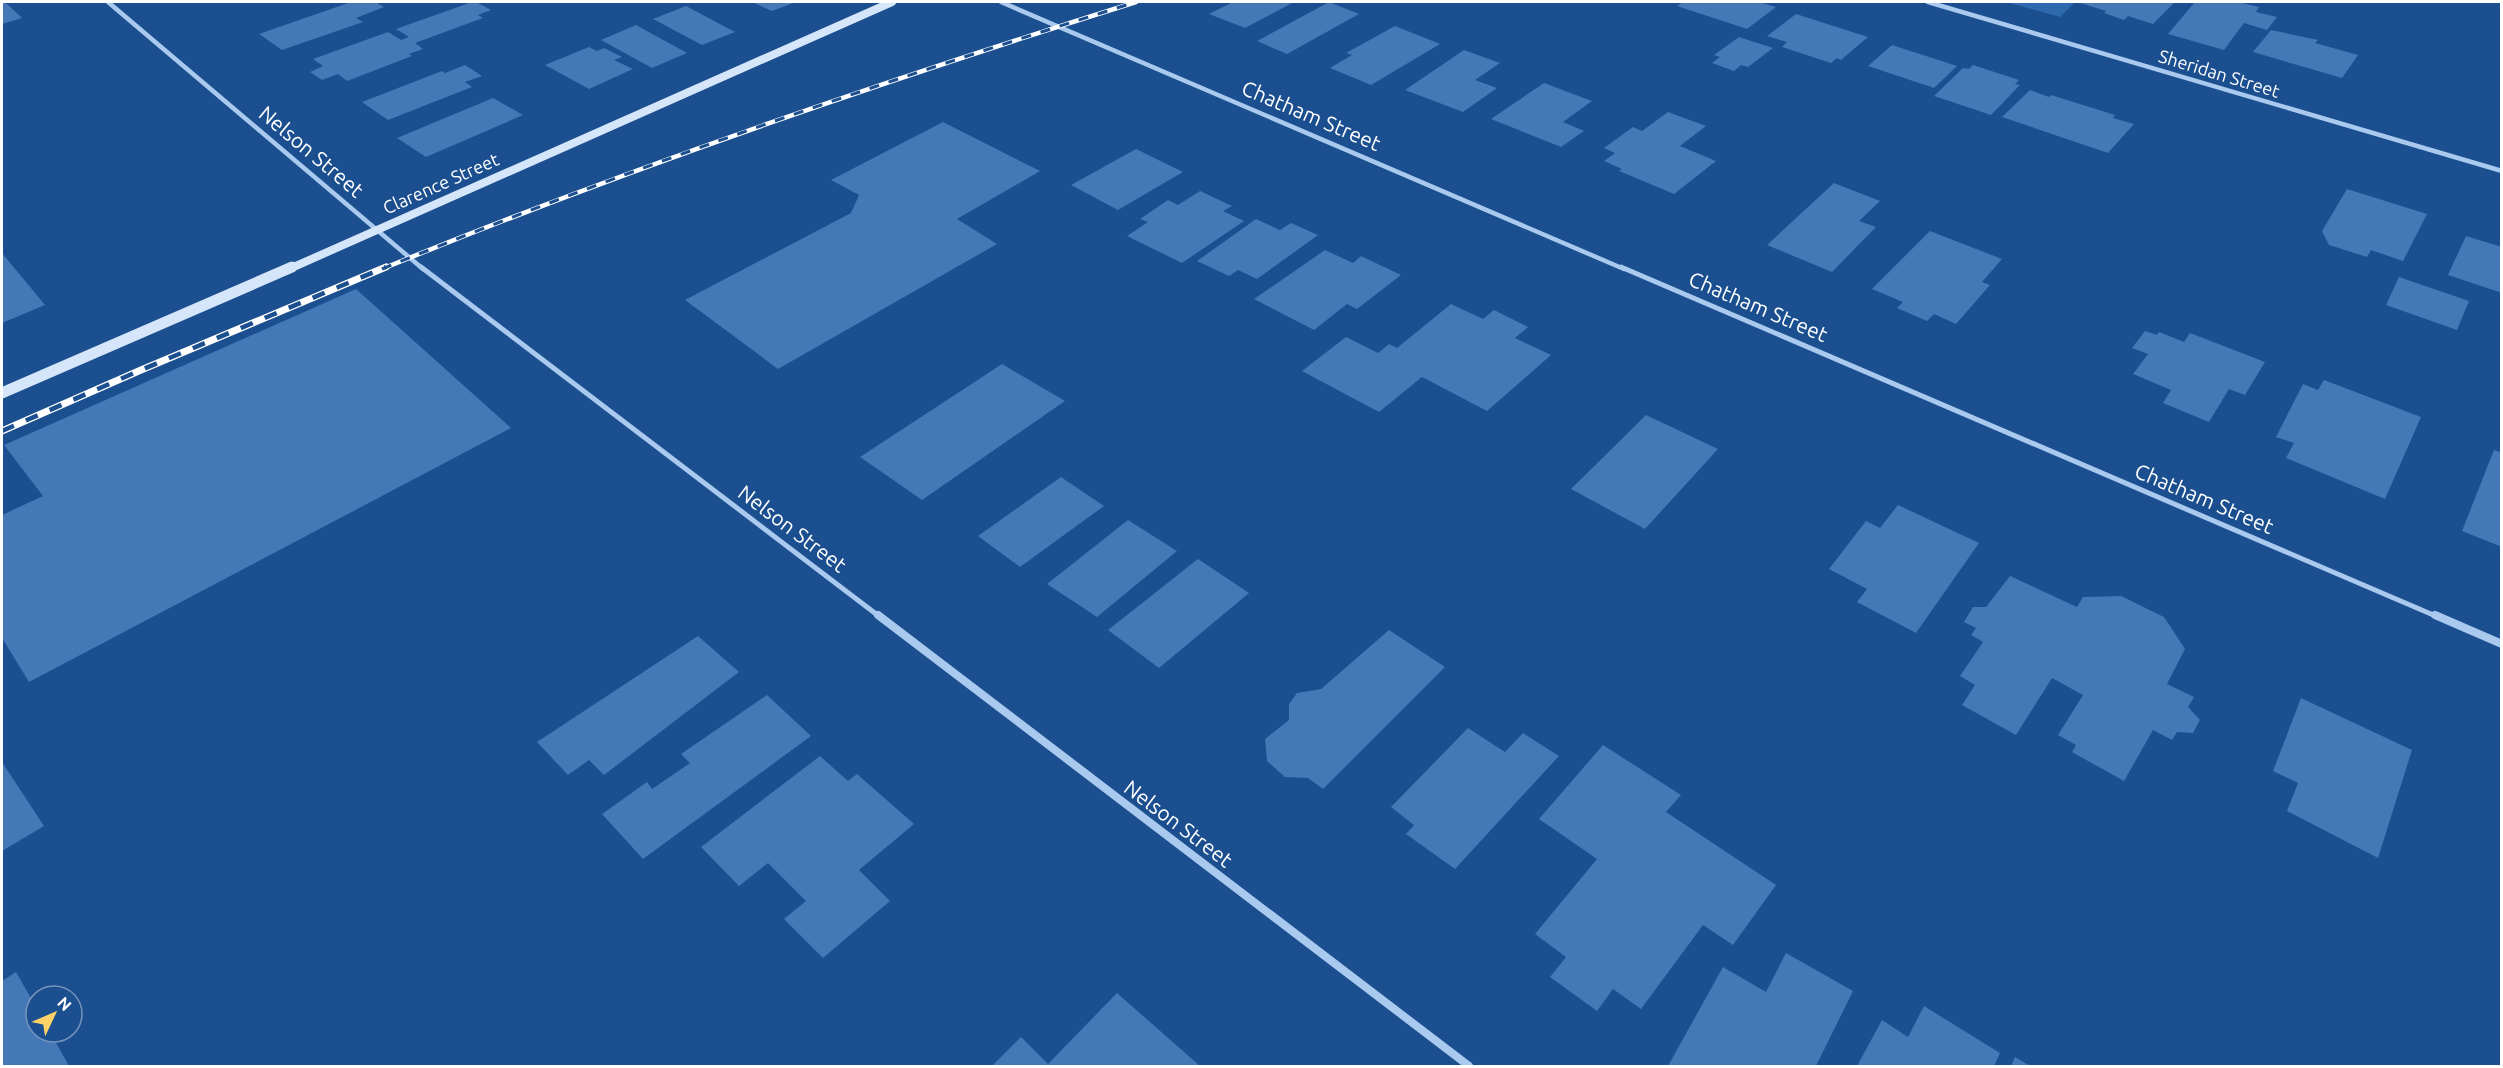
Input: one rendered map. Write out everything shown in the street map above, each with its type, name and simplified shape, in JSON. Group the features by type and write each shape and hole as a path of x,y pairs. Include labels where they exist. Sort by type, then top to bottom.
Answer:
{"main road":[{"name":"Clarence Street","path":"2,393 378,230 892,2"}],"street":[{"name":"Nelson Street","path":"108,2 426,271 1469,1066"},
{"name":"Chatham Street","path":"1001,2 2502,644"},
{"name":"Sheridan Street","path":"1928,2 2502,171"}],"shaded area":[{"path":"2006,2 2075,2 2060,17"}],"building":[{"path":"2,2 5,2 22,18 2,24"},
{"path":"351,2 375,2 384,7 356,18 363,22 282,50 259,34"},
{"path":"472,2 491,10 478,15 483,18 415,43 423,49 409,54 412,56 347,81 338,74 322,80 310,72 323,66 313,59 388,32 401,40 409,37 396,29"},
{"path":"752,2 796,2 772,11"},
{"path":"1233,2 1294,2 1245,28 1209,14"},
{"path":"1329,2 1359,14 1287,54 1257,41"},
{"path":"1683,2 1759,2 1776,7 1747,29 1677,6"},
{"path":"2195,2 2238,2 2259,7 2256,12 2277,17 2267,30 2244,23 2224,50 2168,34"},
{"path":"2080,3 2174,3 2153,24 2128,16 2124,20 2104,13 2106,11"},
{"path":"686,6 735,32 702,45 653,19"},
{"path":"1796,14 1868,37 1841,60 1837,58 1831,63 1782,47 1787,42 1767,36"},
{"path":"636,25 687,53 652,68 601,40"},
{"path":"1395,26 1440,44 1371,85 1330,68 1352,55 1346,53"},
{"path":"2271,30 2318,40 2315,43 2358,55 2342,78 2253,52"},
{"path":"1739,37 1773,48 1748,67 1741,65 1734,71 1712,63 1720,57 1714,55"},
{"path":"1892,45 1957,66 1934,88 1868,66"},
{"path":"589,47 597,51 604,48 622,57 614,60 633,69 589,89 545,65"},
{"path":"1464,50 1500,63 1475,80 1497,88 1463,112 1405,90"},
{"path":"465,65 482,76 465,82 472,87 388,120 362,102 442,71 445,73"},
{"path":"1973,65 2019,80 2015,84 2020,85 1991,115 1934,96 1963,68 1969,69"},
{"path":"1544,83 1592,101 1563,122 1584,131 1561,147 1491,119"},
{"path":"2030,90 2115,115 2113,118 2134,124 2108,153 2002,117"},
{"path":"493,98 523,115 426,157 397,138"},
{"path":"1668,112 1706,126 1680,146 1716,161 1674,194 1619,171 1622,169 1604,161 1615,153 1604,148 1633,127 1642,131"},
{"path":"943,122 1040,171 957,219 997,244 778,369 685,300 851,213 859,195 831,180"},
{"path":"1136,149 1183,172 1118,210 1071,185"},
{"path":"1834,183 1880,201 1859,221 1876,227 1832,272 1767,245"},
{"path":"2347,189 2427,214 2403,261 2371,250 2367,257 2329,245 2322,231"},
{"path":"1200,191 1232,206 1223,211 1244,221 1182,263 1127,236 1148,222 1140,219 1168,200 1178,205"},
{"path":"1256,219 1280,230 1291,223 1318,235 1257,279 1238,270 1229,276 1197,261"},
{"path":"1930,231 2002,259 1982,282 1990,285 1956,324 1934,314 1927,321 1897,308 1903,302 1872,289"},
{"path":"2466,236 2502,247 2502,293 2448,275"},
{"path":"1325,250 1353,263 1361,256 1401,275 1357,309 1347,304 1314,330 1254,299"},
{"path":"2,253 45,305 2,323"},
{"path":"2399,277 2469,301 2457,330 2386,305"},
{"path":"356,289 511,428 29,682 2,638 2,515 43,496 4,445"},
{"path":"1451,304 1483,319 1494,310 1528,327 1515,338 1551,355 1487,411 1422,377 1379,412 1302,371 1346,337 1378,353 1389,344 1397,348"},
{"path":"2145,331 2157,335 2159,332 2184,342 2190,333 2265,362 2245,395 2229,389 2209,422 2163,403 2171,390 2133,374 2148,354 2132,348"},
{"path":"1002,364 1065,401 922,500 860,457"},
{"path":"2324,380 2421,417 2385,499 2286,458 2294,443 2276,437 2303,384 2318,390"},
{"path":"1646,415 1718,449 1645,529 1571,489"},
{"path":"2494,450 2502,453 2502,547 2462,531"},
{"path":"1061,477 1104,506 1020,567 978,536"},
{"path":"1898,505 1979,543 1916,633 1857,602 1867,589 1829,569 1866,521 1880,528"},
{"path":"1128,520 1177,551 1097,617 1047,584"},
{"path":"1198,559 1249,593 1159,668 1108,630"},
{"path":"2010,576 2077,607 2083,597 2121,596 2164,617 2185,649 2167,684 2194,697 2188,707 2200,720 2193,733 2177,732 2172,740 2153,730 2124,781 2072,752 2076,745 2058,735 2083,695 2052,678 2016,735 1962,705 1975,685 1960,676 1983,642 1971,635 1976,628 1964,622 1973,607 1986,607"},
{"path":"1389,630 1445,667 1323,789 1308,778 1285,777 1267,761 1265,739 1289,720 1289,704 1297,693 1321,689"},
{"path":"698,636 739,672 604,775 589,760 568,775 537,742"},
{"path":"767,695 811,736 643,859 602,814 647,782 652,789 690,763 681,754"},
{"path":"2301,698 2412,750 2378,858 2287,811 2298,783 2273,771"},
{"path":"1468,728 1505,752 1523,733 1559,756 1455,869 1406,834 1414,825 1391,807"},
{"path":"1603,745 1681,795 1666,812 1776,885 1733,945 1703,925 1641,1009 1613,989 1597,1011 1550,977 1566,957 1535,934 1597,859 1539,819"},
{"path":"820,756 848,781 857,774 914,824 859,870 890,901 823,958 784,919 806,901 768,863 739,886 701,847"},
{"path":"2,762 44,826 2,851"},
{"path":"1786,953 1853,991 1816,1066 1668,1066 1723,967 1766,992"},
{"path":"16,972 24,986 24,1044 57,1044 69,1066 2,1066 2,981"},
{"path":"1117,993 1200,1066 992,1066 1021,1037 1048,1064"},
{"path":"1924,1006 2000,1053 1994,1066 1857,1066 1882,1020 1908,1037"},
{"path":"2015,1057 2030,1066 2011,1066"}],"railway":[{"path":"382,269 662,161 945,63 1136,2"},
{"path":"2,431 386,267"}]}
